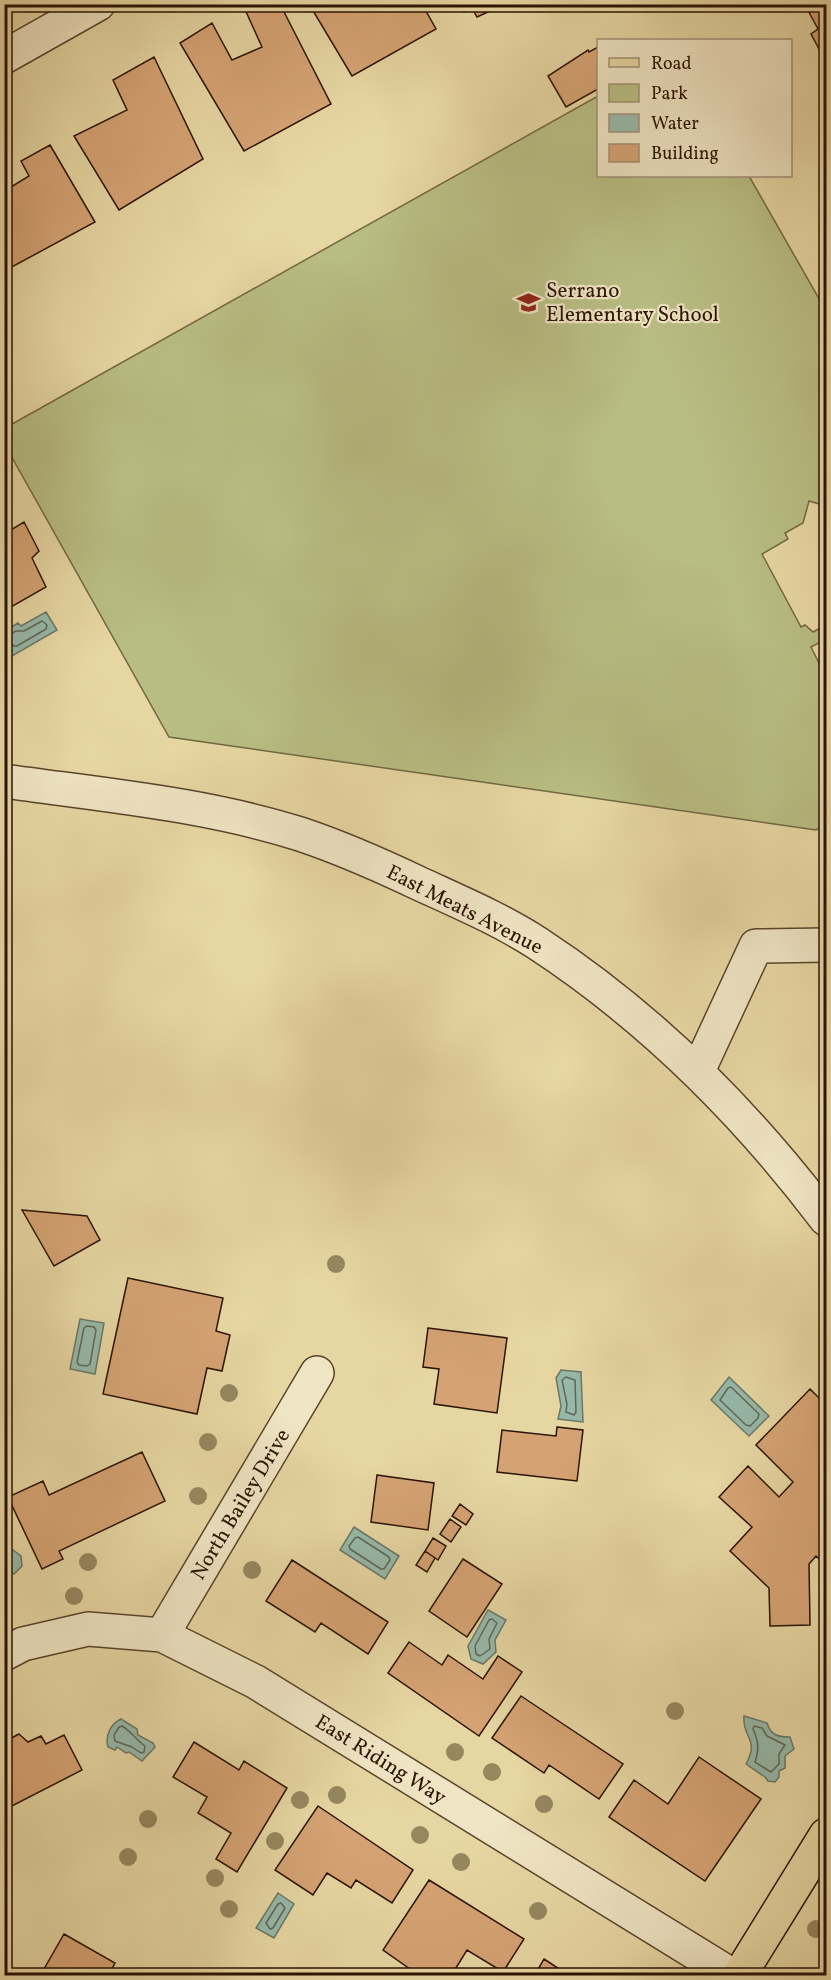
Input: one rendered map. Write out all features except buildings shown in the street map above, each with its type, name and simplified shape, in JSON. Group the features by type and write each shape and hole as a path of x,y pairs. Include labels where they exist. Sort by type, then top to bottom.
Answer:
{"main road":[{"path":"739,1976 826,1834"}],"street":[{"path":"4,57 99,4"},
{"name":"East Meats Avenue","path":"4,781 214,813 299,834 380,865 464,904 536,942 636,1017 698,1071 787,1169 826,1219"},
{"path":"698,1071 756,946 826,945"},
{"name":"North Bailey Drive","path":"162,1635 317,1373"},
{"name":"East Riding Way","path":"4,1654 22,1644 88,1629 162,1635 256,1682 733,1976"}],"green space":[{"name":"Serrano Elementary School","path":"597,97 597,177 750,177 826,311 826,506 809,501 803,523 785,533 788,539 762,554 801,627 805,625 813,632 826,625 826,639 811,647 826,677 826,825 816,830 169,737 5,445 5,428"}],"water":[{"path":"46,612 57,630 12,656 5,642 5,631 18,623 21,626"},
{"path":"80,1319 104,1323 95,1374 70,1369"},
{"path":"561,1370 581,1372 583,1422 558,1419 561,1406 556,1378"},
{"path":"729,1377 769,1416 749,1436 711,1400"},
{"path":"354,1527 399,1556 385,1579 340,1550"},
{"path":"13,1550 21,1556 22,1566 14,1574 5,1568 5,1552"},
{"path":"488,1610 506,1620 495,1640 496,1652 483,1664 471,1659 468,1646"},
{"path":"744,1716 767,1723 775,1735 790,1737 794,1749 785,1756 785,1768 779,1771 779,1777 775,1782 768,1781 746,1764 750,1755 751,1743 745,1730"},
{"path":"121,1719 137,1729 138,1735 153,1743 155,1747 142,1761 117,1747 115,1750 108,1747 109,1731"},
{"path":"278,1893 294,1904 274,1938 256,1928"}],"place":[{"name":"Serrano Elementary School","path":"528,302"}]}
